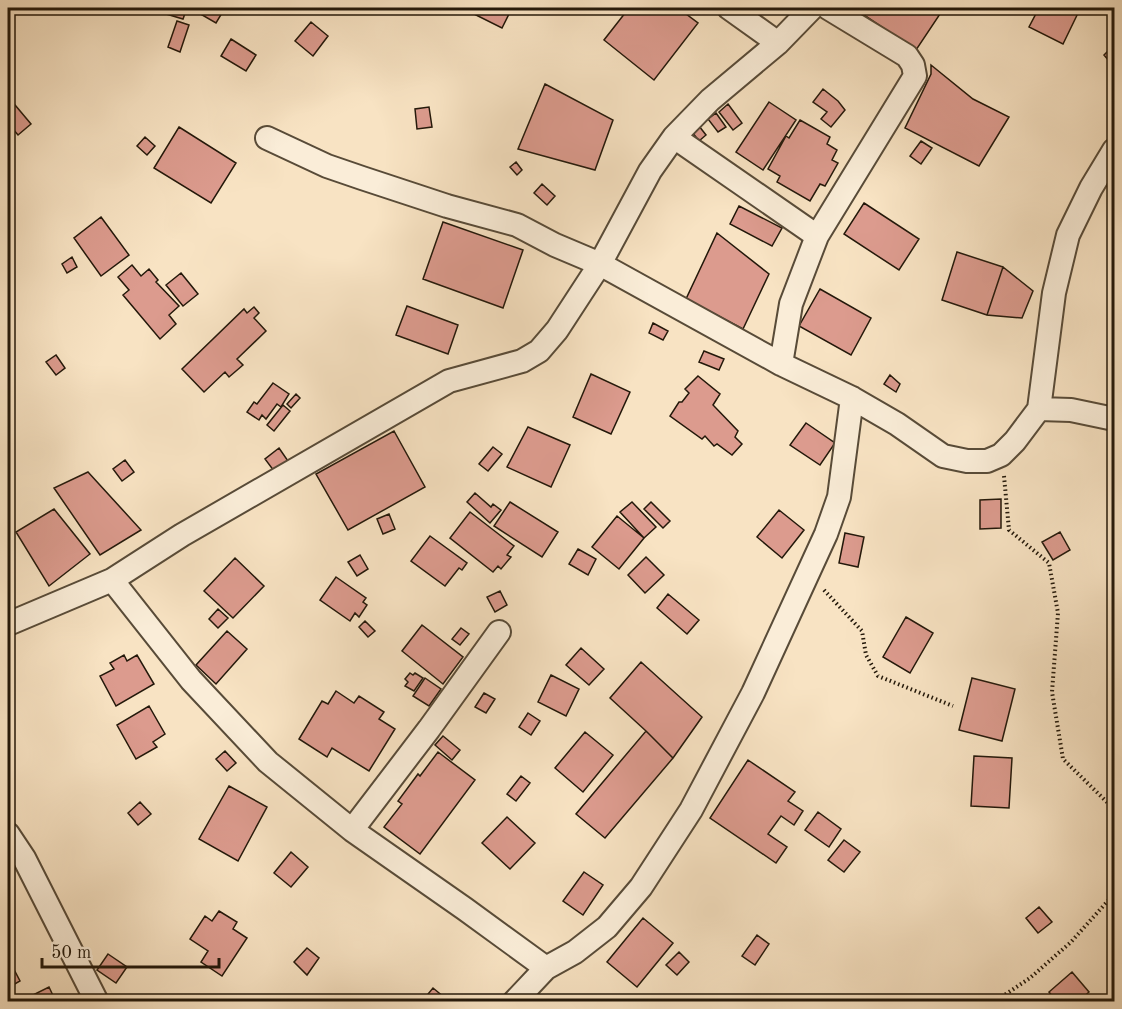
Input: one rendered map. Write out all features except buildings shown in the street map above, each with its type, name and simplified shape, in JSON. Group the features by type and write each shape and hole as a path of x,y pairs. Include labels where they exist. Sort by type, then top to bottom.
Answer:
{"street":[{"path":"729,8 778,44"},
{"path":"8,624 112,580 182,536 449,381 522,361 539,351 557,330 600,264 650,171 674,137 710,100 778,44 812,8"},
{"path":"781,364 791,304 817,236 915,76 913,65 907,56 828,8"},
{"path":"674,137 817,236"},
{"path":"267,138 327,166 447,206 518,225 555,245 600,264 781,364 852,398 897,424 943,456 967,461 987,461 1001,455 1015,441 1039,409 1054,293 1068,235 1091,188 1114,150"},
{"path":"514,1002 546,968 575,952 607,927 641,887 691,810 753,693 809,574 839,497 852,398"},
{"path":"1039,409 1071,410 1114,419"},
{"path":"112,580 191,680 268,762 352,830 546,968"},
{"path":"352,830 499,632"},
{"path":"8,834 24,858 97,1002"}],"path":[{"path":"1001,455 1009,530 1049,563 1058,613 1052,692 1063,759 1114,808"},
{"path":"809,574 862,631 866,655 878,676 953,706"},
{"path":"994,1002 1030,978 1071,942 1114,894"}]}
